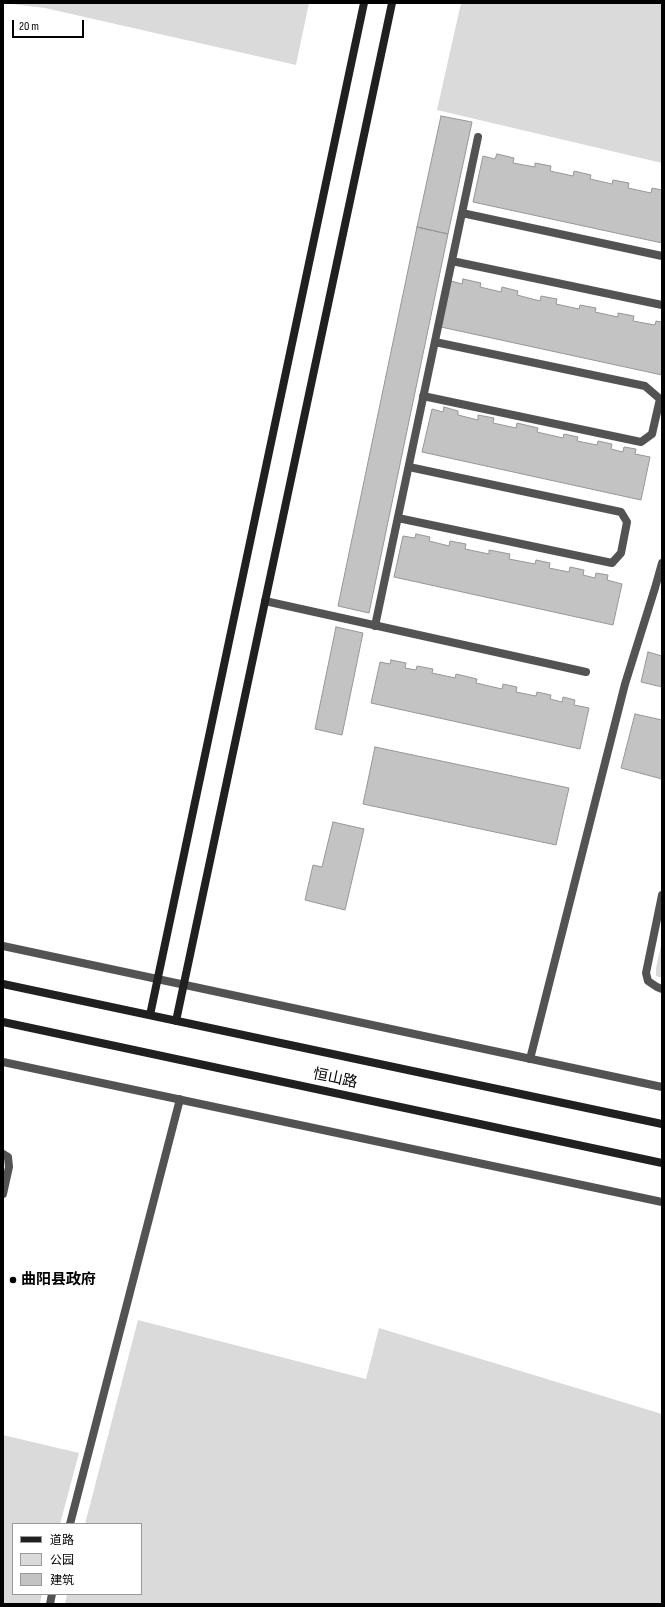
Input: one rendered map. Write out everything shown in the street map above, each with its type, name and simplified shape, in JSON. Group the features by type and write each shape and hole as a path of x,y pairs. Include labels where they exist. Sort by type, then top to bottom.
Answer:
{"street":[{"path":"150,1015 364,3"},
{"path":"176,1021 392,3"},
{"path":"375,626 478,137"},
{"path":"462,214 662,256"},
{"path":"452,261 662,305"},
{"path":"423,396 641,442 652,434 660,399 645,386 435,342"},
{"path":"398,518 612,563 621,553 628,522 620,512 408,467"},
{"path":"530,1059 625,684 661,569"},
{"path":"265,601 586,672"},
{"path":"662,896 646,973 648,981 662,989"},
{"path":"3,946 662,1087"},
{"name":"恒山路","path":"3,984 662,1124"},
{"name":"恒山路","path":"3,1022 662,1163"},
{"path":"3,1062 662,1202"},
{"path":"70,1523 180,1100"},
{"path":"3,1154 8,1157 9,1166 3,1194"}],"green space":[{"path":"3,3 309,3 296,65 45,8"},
{"path":"461,3 662,3 662,163 437,110"},
{"path":"662,941 662,978 656,976 656,968"},
{"path":"138,1320 366,1379 379,1328 662,1414 662,1604 65,1604 67,1595 142,1595 142,1523 85,1523"},
{"path":"3,1435 79,1453 60,1523 12,1523 12,1595 42,1595 40,1604 3,1604"}],"building":[{"path":"441,116 472,122 448,234 417,227"},
{"path":"497,154 514,158 513,163 535,167 535,163 551,166 550,171 573,176 574,171 591,175 590,179 612,184 613,180 629,183 628,188 651,193 652,188 662,190 662,243 473,202 483,156 495,159"},
{"path":"417,227 448,234 369,613 338,606"},
{"path":"463,279 481,283 480,287 501,292 502,287 518,291 517,295 540,301 541,296 557,299 556,304 579,309 580,305 596,308 595,312 618,317 618,313 634,316 633,321 655,325 656,321 662,322 662,375 441,327 451,281 462,284"},
{"path":"444,407 458,411 458,415 478,420 478,415 494,418 493,423 516,428 517,423 538,428 537,432 563,438 564,434 578,437 577,441 597,445 598,441 612,444 611,449 623,452 624,447 636,449 635,454 650,457 641,500 422,452 432,409 443,412"},
{"path":"416,534 430,537 429,541 449,546 450,541 466,544 465,549 489,554 489,550 510,554 509,559 535,564 536,560 550,563 549,568 569,572 570,567 584,570 583,575 595,578 596,573 608,575 607,580 622,584 613,625 394,577 403,536 415,538"},
{"path":"336,627 363,633 342,735 315,729"},
{"path":"648,652 662,656 662,687 641,682"},
{"path":"391,660 406,663 405,668 416,670 417,666 433,669 432,673 455,678 456,674 477,679 476,683 502,689 503,684 517,687 516,692 536,696 537,692 551,695 550,699 562,702 563,697 575,700 574,705 589,708 580,749 371,703 380,662 390,664"},
{"path":"635,714 662,720 662,779 621,768"},
{"path":"375,747 569,788 556,845 363,804"},
{"path":"333,822 364,829 345,910 305,900 313,865 322,867"}],"place":[{"name":"曲阳县政府","path":"13,1280"}]}
